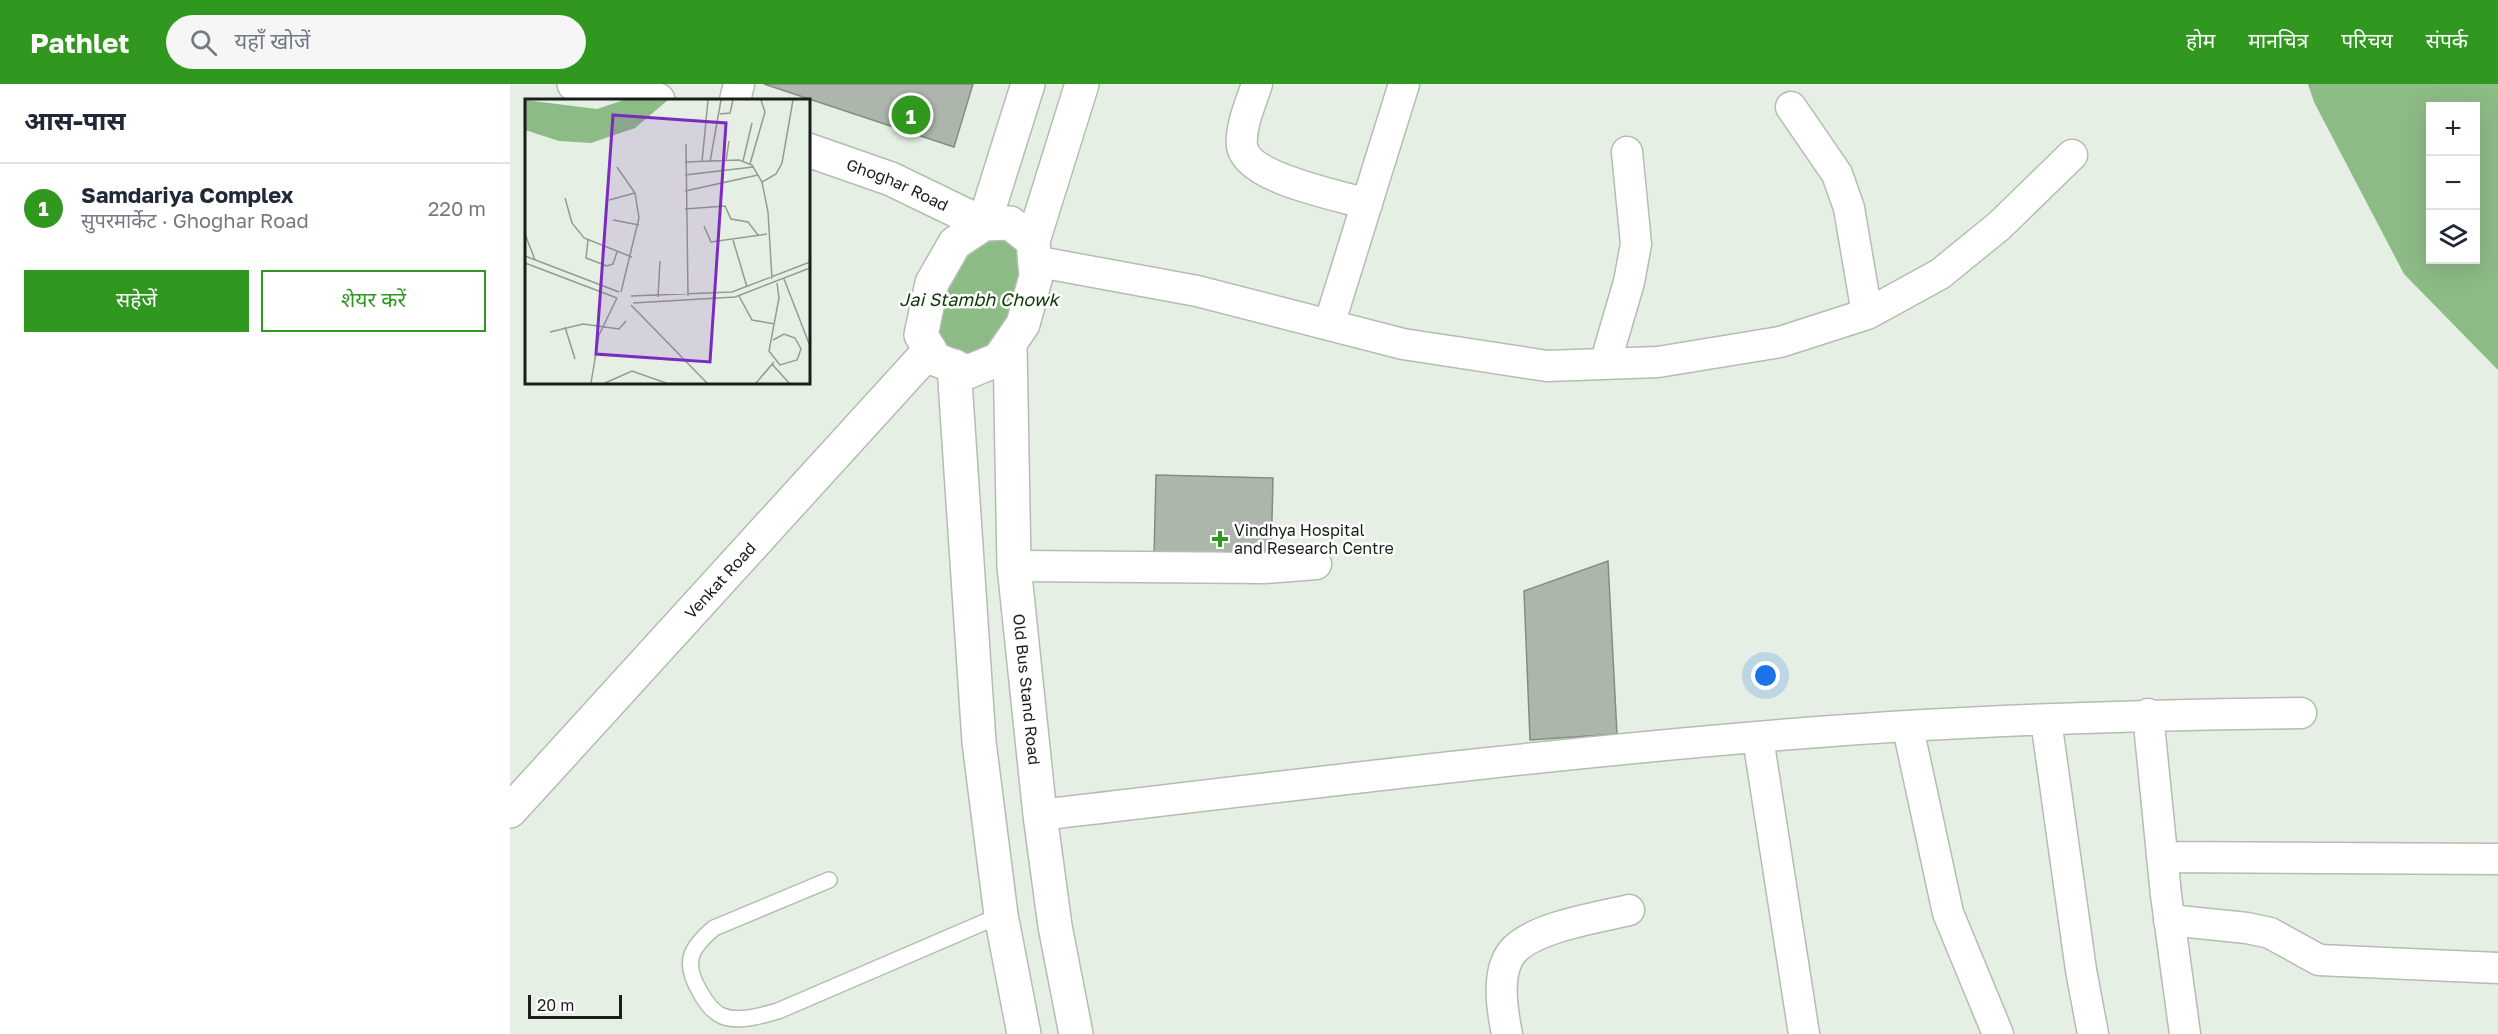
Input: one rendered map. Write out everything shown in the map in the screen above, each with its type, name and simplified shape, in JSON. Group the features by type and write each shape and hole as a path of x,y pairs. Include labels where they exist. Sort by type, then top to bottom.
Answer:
{"main road":[{"path":"574,84 653,99"},
{"path":"984,224 1028,84"},
{"path":"1034,251 1010,223 984,224 955,243 932,283 921,335 942,358 968,372 999,359 1023,324 1036,276 1034,251 1082,84"},
{"name":"Ghoghar Road","path":"810,151 891,179 984,224"},
{"name":"Old Bus Stand Road","path":"1010,344 1014,566 1040,815 1055,926 1076,1034"},
{"path":"942,358 979,742 1001,915 1024,1034"},
{"name":"Venkat Road","path":"510,811 942,358"}],"street":[{"path":"735,99 739,84"},
{"path":"1257,84 1244,126 1242,147 1249,161 1268,174 1367,204"},
{"path":"1329,325 1404,84"},
{"path":"1791,107 1837,174 1849,208 1867,314"},
{"path":"1605,364 1629,282 1636,244 1627,152"},
{"path":"1034,251 1403,344 1547,366 1658,362 1780,342 1867,314 1940,274 2000,226 2072,155"},
{"path":"1014,566 1265,568 1316,564"},
{"path":"1040,815 1504,761 1758,738 2148,714 2301,713"},
{"path":"2148,714 2169,920 2185,1034"},
{"path":"2046,720 2081,970 2093,1034"},
{"path":"1908,728 1948,913 1998,1034"},
{"path":"1758,738 1804,1034"},
{"path":"2162,857 2498,859"},
{"path":"1507,1034 1502,977 1515,950 1539,934 1629,910"},
{"path":"2169,920 2247,928 2270,933 2319,960 2498,968"}],"lane":[{"path":"829,880 714,928 699,941 691,955 690,975 706,1002 722,1016 749,1018 778,1011 1001,915"}],"water":[{"path":"2308,84 2498,84 2498,370 2404,274 2314,102"},
{"name":"Jai Stambh Chowk","path":"984,224 1033,241 999,359 935,359 932,283"}],"building":[{"path":"764,84 973,84 954,147"},
{"path":"1156,475 1273,478 1271,559 1154,556"},
{"path":"1608,561 1617,734 1530,740 1524,591"}],"place":[{"name":"Samdariya Complex","path":"911,115"},
{"name":"Vindhya Hospital and Research Centre","path":"1220,539"}]}
